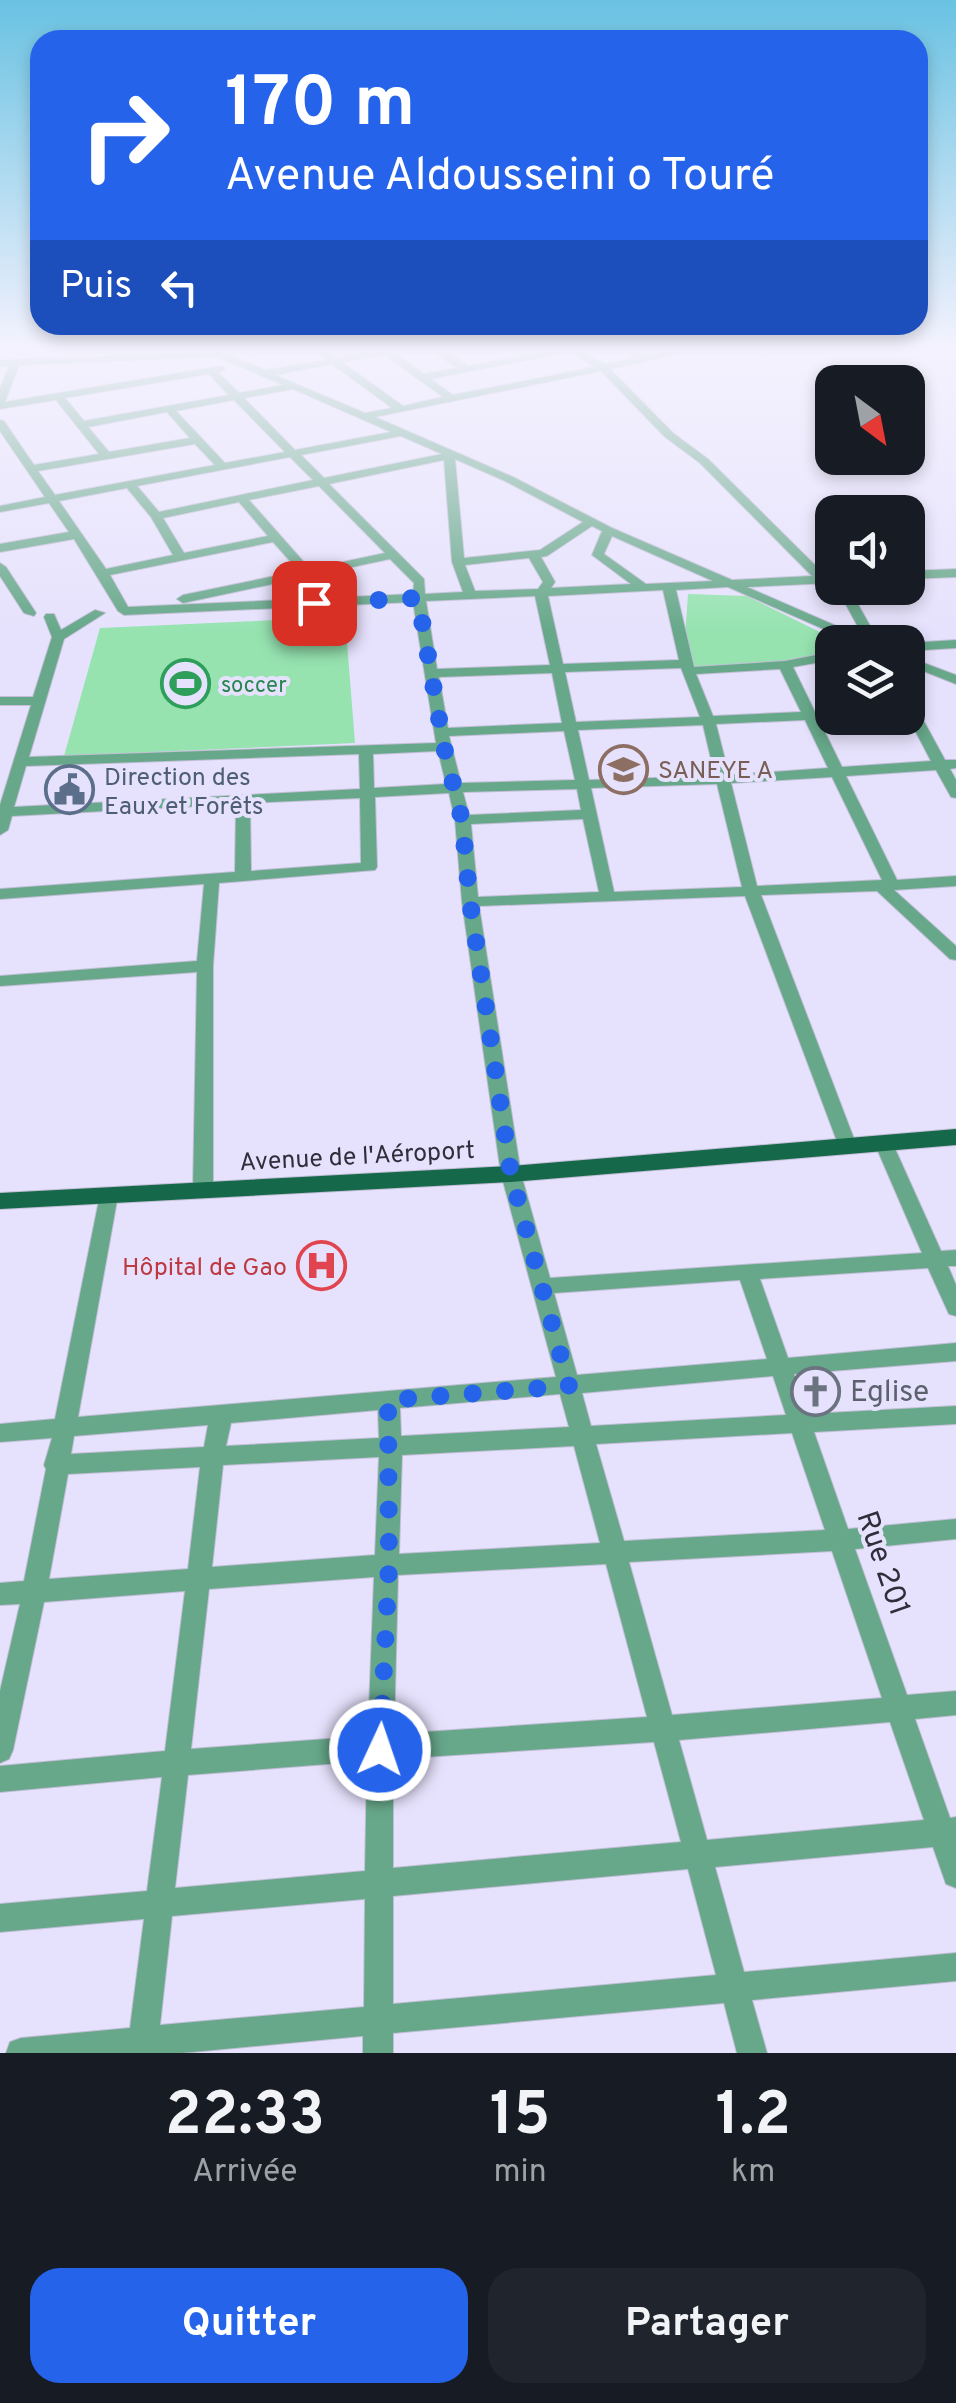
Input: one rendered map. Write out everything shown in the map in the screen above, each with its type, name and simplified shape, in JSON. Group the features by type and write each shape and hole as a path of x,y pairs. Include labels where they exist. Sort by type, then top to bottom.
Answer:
{"main road":[{"name":"Avenue de l'Aéroport","path":"0,1201 511,1174 956,1137"}],"street":[{"path":"6,441 104,573 124,611 212,600 418,598 815,580"},
{"path":"94,441 106,456"},
{"path":"30,469 193,441"},
{"path":"199,441 223,468"},
{"path":"279,441 420,582 418,598 431,672 462,820 470,902 511,1174 752,2053"},
{"path":"0,508 366,441"},
{"path":"414,441 510,479 608,530 823,625"},
{"path":"681,441 815,568"},
{"path":"156,516 449,456"},
{"path":"449,456 458,562 471,596"},
{"path":"130,485 156,516 180,557"},
{"path":"244,500 307,572"},
{"path":"458,562 543,553 593,520"},
{"path":"608,530 598,555 644,588"},
{"path":"0,548 75,535"},
{"path":"104,573 275,538"},
{"path":"533,554 548,582 541,593 607,894"},
{"path":"212,600 307,572 392,555"},
{"path":"0,567 30,613"},
{"path":"925,574 956,573"},
{"path":"668,588 687,667 708,722 750,888 847,1144"},
{"path":"58,637 98,613"},
{"path":"0,830 58,637 50,617"},
{"path":"925,646 956,644"},
{"path":"431,672 785,665 815,659"},
{"path":"785,665 886,885 956,955"},
{"path":"925,667 956,680"},
{"path":"0,701 39,701"},
{"path":"22,762 366,750 570,726 815,716"},
{"path":"923,735 956,794"},
{"path":"0,894 369,867 366,750"},
{"path":"5,812 456,788 722,779 956,764"},
{"path":"243,799 243,875"},
{"path":"462,820 590,814"},
{"path":"203,1190 205,966 212,877"},
{"path":"470,902 956,881"},
{"path":"0,981 205,966"},
{"path":"883,1142 945,1259 956,1308"},
{"path":"0,1750 34,1593 108,1195"},
{"path":"542,1286 945,1259"},
{"name":"Rue 201","path":"748,1274 900,1709 949,1831 956,1874"},
{"path":"0,1433 569,1386 778,1364 956,1352"},
{"path":"378,2053 380,1750 391,1448 388,1400"},
{"path":"143,2047 213,1457 222,1412"},
{"path":"55,1465 956,1416"},
{"path":"0,1594 389,1565 841,1540 956,1529"},
{"path":"0,1779 177,1760 664,1730 956,1703"},
{"path":"0,1918 949,1831"},
{"path":"21,2053 143,2047 381,2019 956,1967"}],"green space":[{"path":"688,594 747,596 815,630 815,656 693,668 685,637"},
{"path":"345,617 355,743 64,756 100,628"}],"place":[{"name":"soccer","path":"186,684"},
{"name":"SANEYE A","path":"623,769"},
{"name":"Direction des Eaux et Forêts","path":"69,790"},
{"name":"Hôpital de Gao","path":"322,1266"},
{"name":"Eglise","path":"815,1391"}],"route":[{"path":"314,603 418,598 444,747 462,820 470,902 511,1174 569,1386 388,1400 389,1565 380,1750"}]}
